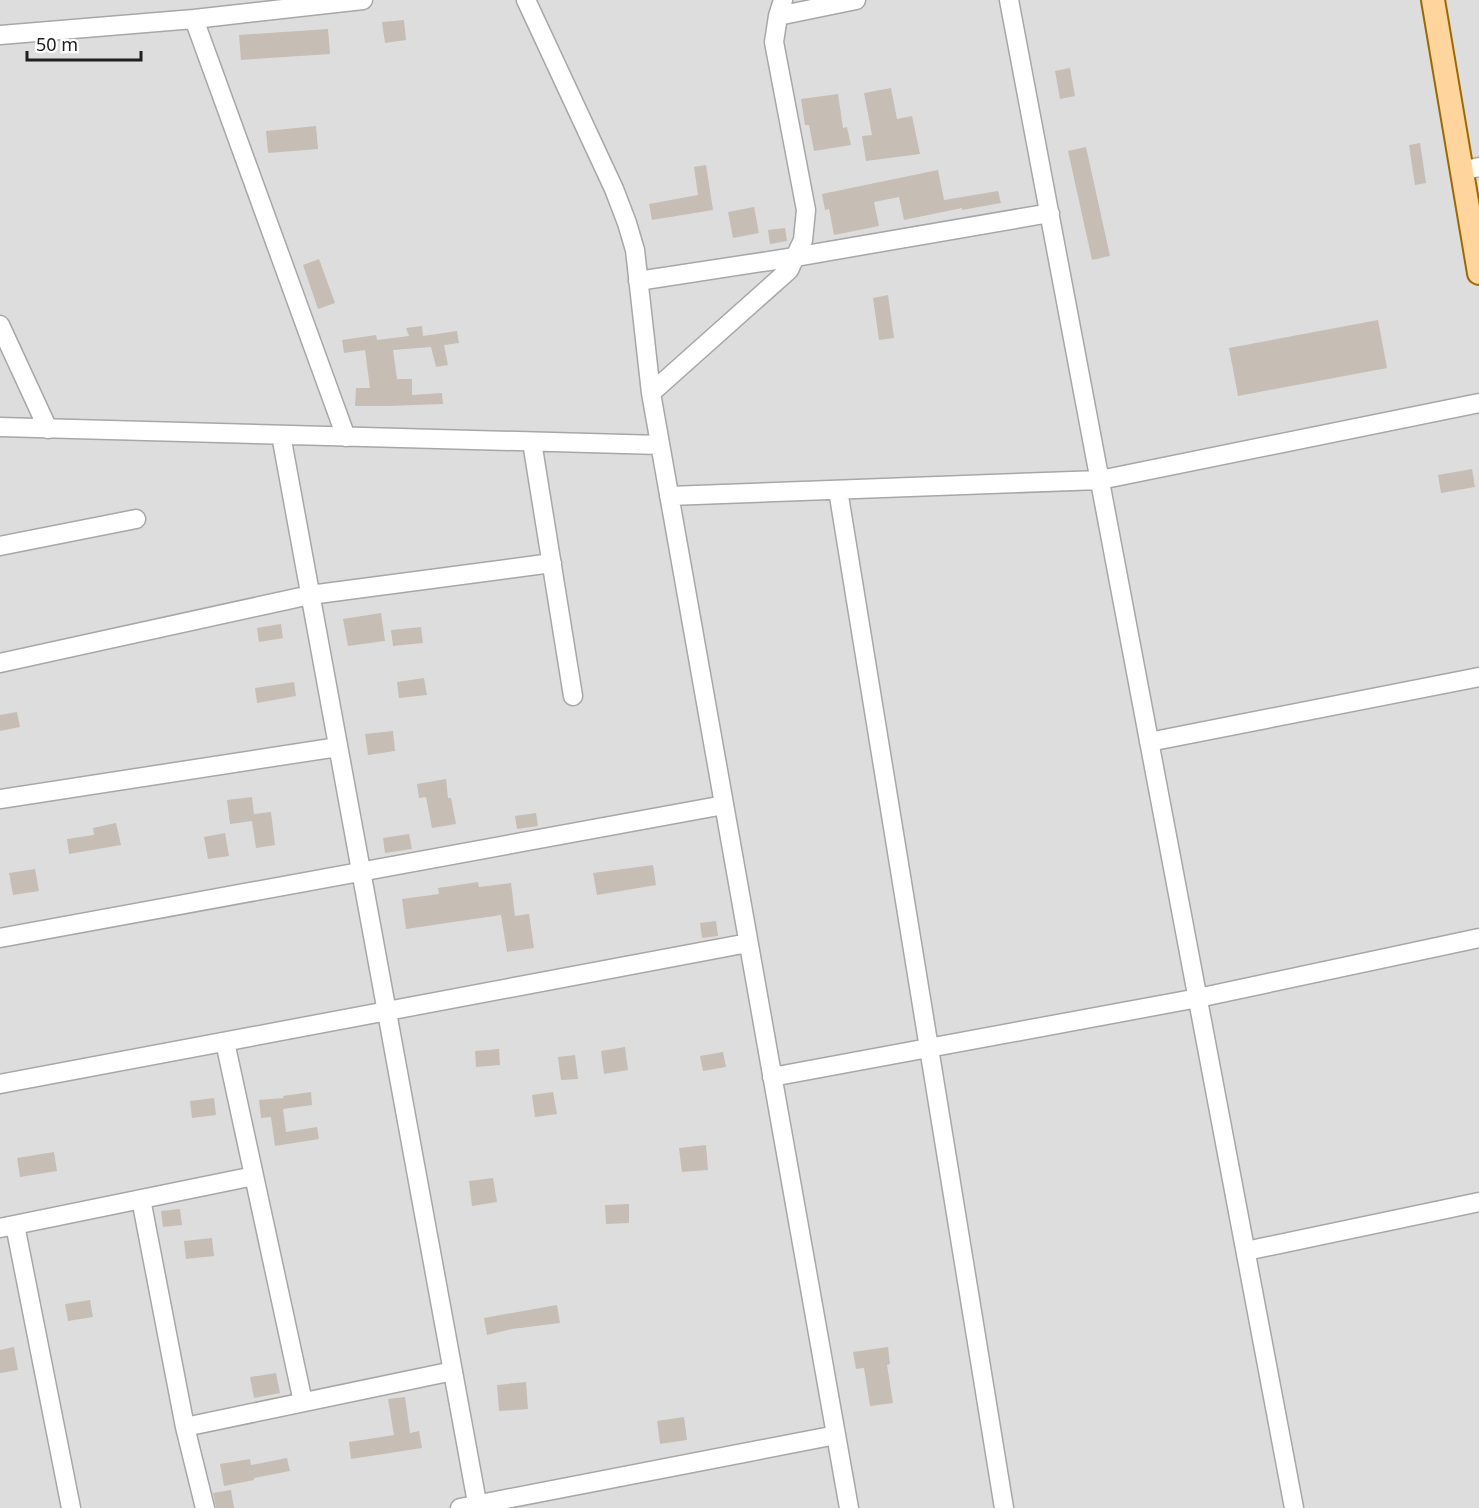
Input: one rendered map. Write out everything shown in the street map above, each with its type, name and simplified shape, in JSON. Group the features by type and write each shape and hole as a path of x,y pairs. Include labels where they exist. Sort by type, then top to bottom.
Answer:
{"main road":[{"path":"1433,0 1470,169 1479,273"}],"street":[{"path":"0,35 194,19 363,0"},
{"path":"526,0 614,189 635,250 651,393 849,1508"},
{"path":"651,393 789,270 803,240 806,210 774,42 780,8 856,0"},
{"path":"1009,0 1294,1508"},
{"path":"194,19 346,437"},
{"path":"638,281 1050,213"},
{"path":"0,325 48,429"},
{"path":"669,496 1100,480 1479,403"},
{"path":"0,428 660,445"},
{"path":"280,435 453,1371 472,1507 836,1435"},
{"path":"532,442 573,696"},
{"path":"838,490 1004,1508"},
{"path":"0,546 136,519"},
{"path":"0,663 310,595 552,563"},
{"path":"1149,742 1479,677"},
{"path":"0,799 338,747"},
{"path":"0,938 724,805"},
{"path":"772,1077 1198,998 1479,938"},
{"path":"0,1084 748,943"},
{"path":"225,1042 303,1402"},
{"path":"71,1508 8,1227 254,1176"},
{"path":"141,1199 185,1427 205,1508"},
{"path":"1246,1251 1479,1202"},
{"path":"185,1427 453,1371"}],"shaded area":[{"path":"0,0 1479,0 1479,1508 0,1508"}],"building":[{"path":"404,20 406,40 385,43 382,22"},
{"path":"328,29 330,54 241,60 239,35"},
{"path":"1070,68 1075,96 1060,99 1055,71"},
{"path":"891,88 897,119 912,116 920,154 866,161 862,136 872,135 864,93"},
{"path":"838,94 843,128 847,127 851,145 814,151 809,125 805,125 801,99"},
{"path":"316,126 318,149 268,153 266,131"},
{"path":"1420,143 1426,183 1415,185 1409,145"},
{"path":"1086,147 1110,256 1092,260 1068,151"},
{"path":"706,165 713,210 652,220 649,204 698,195 694,167"},
{"path":"938,170 944,200 998,191 1001,203 962,210 962,208 904,220 899,197 874,202 879,226 834,235 829,209 825,210 822,194"},
{"path":"754,207 759,233 733,238 728,212"},
{"path":"785,228 787,241 770,244 768,230"},
{"path":"319,259 335,303 318,309 303,265"},
{"path":"888,295 894,338 879,340 873,298"},
{"path":"1378,320 1387,368 1238,396 1229,348"},
{"path":"422,326 423,336 457,331 459,343 444,345 448,365 436,367 431,347 393,350 397,379 412,379 412,395 442,393 443,404 355,406 356,388 370,388 365,350 344,353 342,340 376,335 377,340 409,336 406,328"},
{"path":"1472,469 1475,487 1441,493 1438,475"},
{"path":"381,613 385,641 348,646 343,619"},
{"path":"281,624 283,638 259,642 257,628"},
{"path":"421,627 423,643 393,646 391,630"},
{"path":"424,678 427,695 399,698 397,682"},
{"path":"294,682 296,696 257,703 255,688"},
{"path":"17,712 20,727 0,731 0,715"},
{"path":"393,731 395,751 368,755 365,734"},
{"path":"446,779 448,798 451,798 456,824 432,828 426,797 419,798 417,784"},
{"path":"252,797 254,814 271,812 275,845 256,848 252,821 230,824 227,800"},
{"path":"536,813 538,826 517,829 515,816"},
{"path":"116,823 121,845 69,854 67,839 94,835 93,828"},
{"path":"225,833 229,856 208,859 204,837"},
{"path":"409,834 412,849 385,853 383,838"},
{"path":"653,865 656,885 597,895 593,873"},
{"path":"35,869 39,891 13,895 9,873"},
{"path":"478,882 479,887 511,883 515,916 529,914 534,948 507,952 501,915 406,929 402,899 439,894 438,888"},
{"path":"716,921 718,936 702,938 700,923"},
{"path":"625,1047 628,1070 604,1074 601,1051"},
{"path":"499,1049 500,1065 476,1067 475,1051"},
{"path":"723,1052 726,1067 703,1071 700,1056"},
{"path":"575,1055 578,1079 561,1080 558,1057"},
{"path":"311,1092 312,1105 283,1109 286,1132 317,1127 319,1139 275,1146 271,1117 261,1118 259,1100 284,1098 283,1096"},
{"path":"553,1092 557,1114 535,1117 532,1095"},
{"path":"214,1098 216,1115 192,1118 190,1101"},
{"path":"706,1145 708,1170 682,1172 679,1148"},
{"path":"54,1152 57,1171 20,1177 17,1158"},
{"path":"493,1178 497,1202 472,1206 469,1181"},
{"path":"629,1204 629,1223 606,1224 605,1205"},
{"path":"180,1209 182,1225 163,1227 161,1211"},
{"path":"212,1238 214,1256 186,1259 184,1241"},
{"path":"90,1300 93,1317 68,1321 65,1304"},
{"path":"557,1305 560,1323 512,1329 487,1335 484,1318"},
{"path":"14,1347 18,1370 0,1373 0,1350"},
{"path":"888,1347 890,1364 887,1365 893,1403 870,1406 864,1368 856,1369 853,1352"},
{"path":"276,1373 280,1393 254,1398 250,1377"},
{"path":"526,1382 528,1409 499,1411 497,1385"},
{"path":"405,1397 410,1433 419,1431 422,1448 351,1459 349,1442 394,1435 388,1399"},
{"path":"684,1417 687,1440 660,1444 657,1421"},
{"path":"287,1458 290,1471 224,1486 220,1464 250,1459 251,1465"},
{"path":"231,1490 234,1508 216,1508 213,1493"}]}
